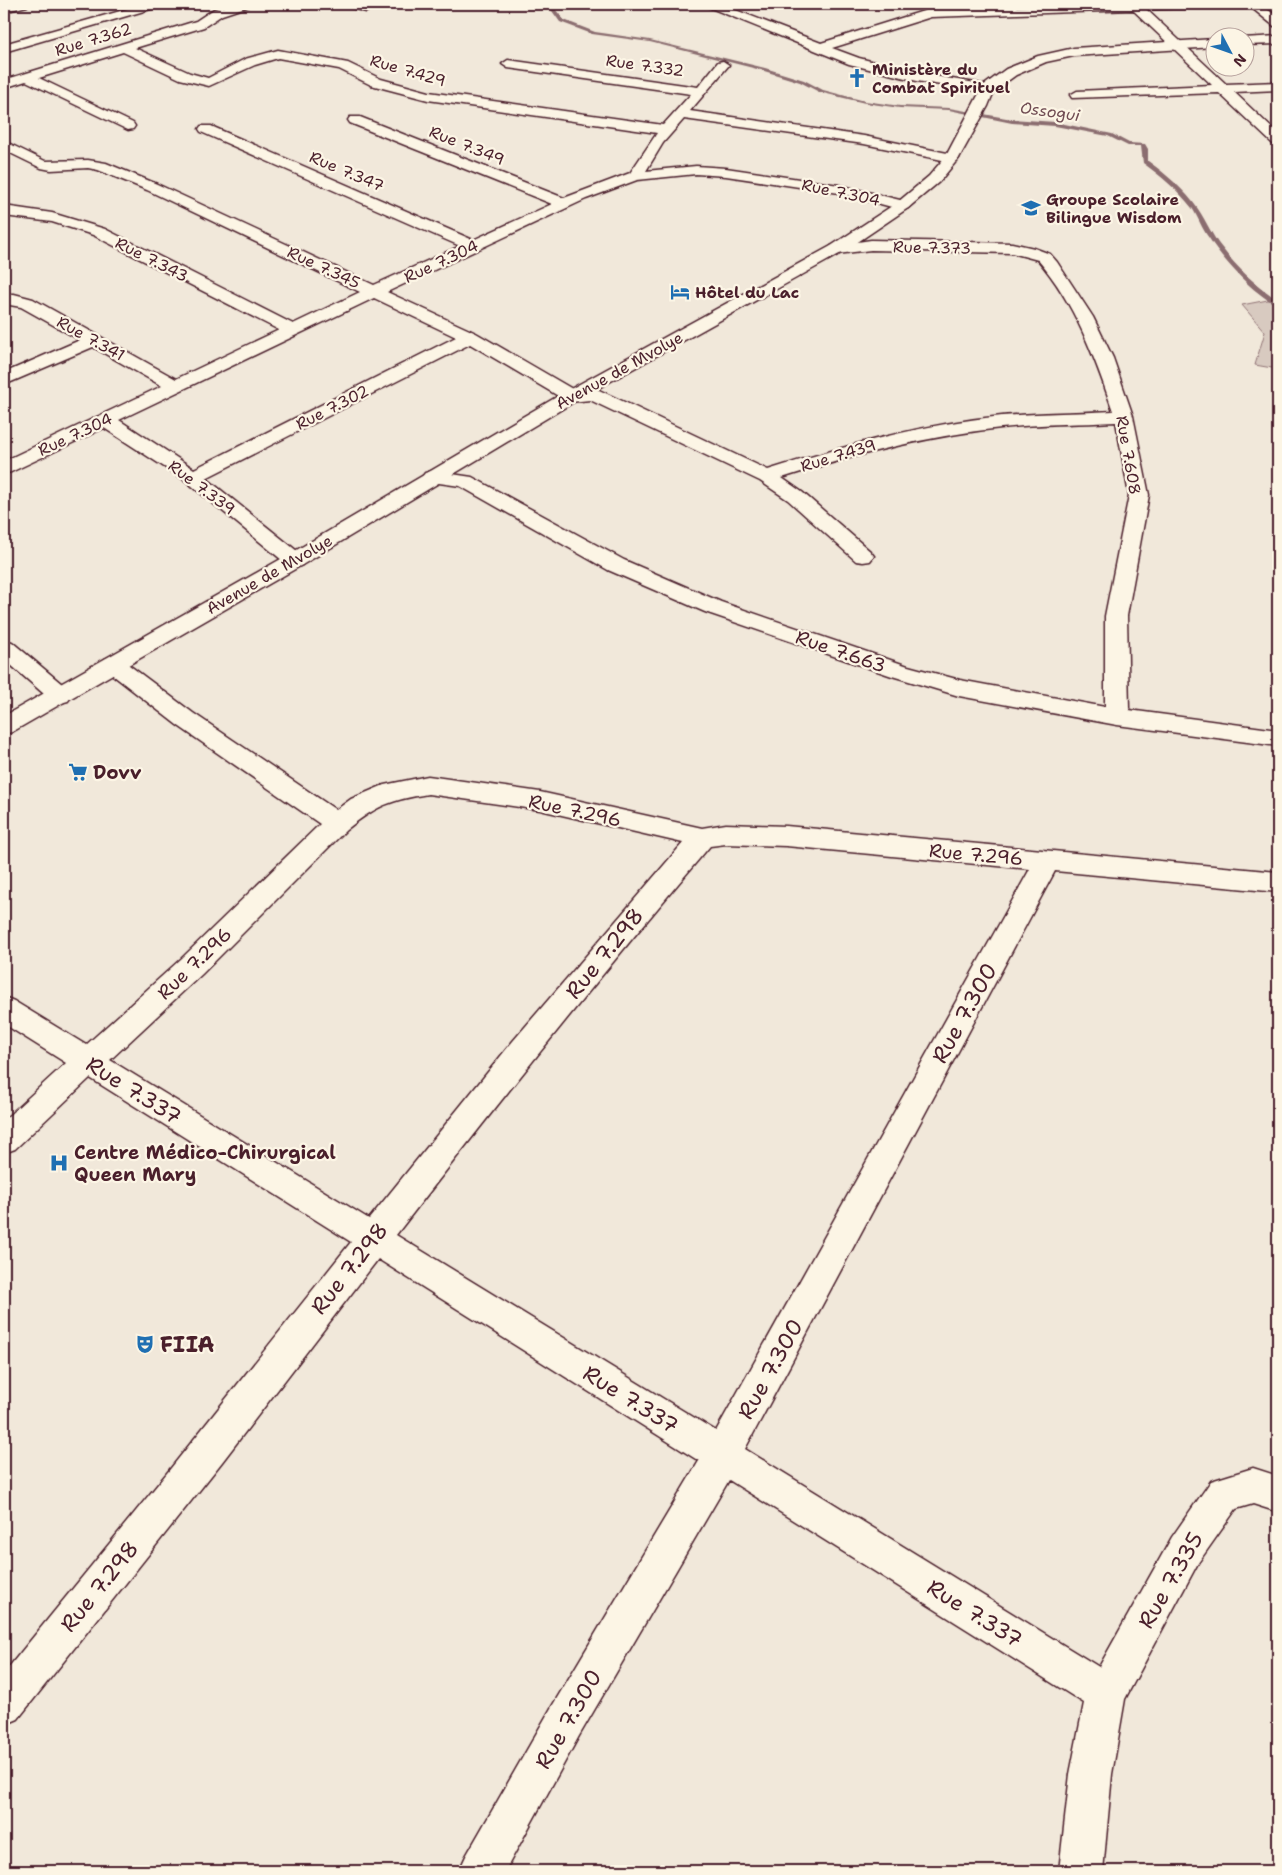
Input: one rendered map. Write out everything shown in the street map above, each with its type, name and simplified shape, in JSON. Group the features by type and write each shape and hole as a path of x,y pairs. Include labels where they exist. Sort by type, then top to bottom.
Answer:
{"street":[{"path":"4,9 23,4"},
{"path":"4,48 157,4"},
{"name":"Rue 7.362","path":"4,84 200,24 213,8 245,4"},
{"path":"349,4 366,8"},
{"path":"710,4 819,48 879,68 988,89 1011,72 1042,59 1074,52 1204,43"},
{"path":"819,48 930,13 1005,8 1201,4"},
{"path":"1253,4 1278,23"},
{"path":"1136,5 1278,141"},
{"path":"1254,41 1278,40"},
{"name":"Rue 7.429","path":"123,47 184,76 209,82 250,62 278,54 343,66 376,82 428,96 666,130"},
{"name":"Rue 7.332","path":"508,64 701,90"},
{"path":"701,90 723,65"},
{"path":"26,77 128,126"},
{"path":"1077,94 1278,86"},
{"name":"Avenue de Mvolye","path":"4,726 295,560 571,396 837,249 903,205 934,179 952,158 988,89"},
{"name":"Rue 7.332","path":"635,176 657,141 701,90"},
{"path":"680,114 864,140 952,158"},
{"name":"Rue 7.349","path":"354,120 566,204"},
{"path":"1262,126 1278,125"},
{"name":"Rue 7.347","path":"206,129 474,246"},
{"name":"Rue 7.345","path":"4,145 41,164 88,164 101,166 144,183 470,337 571,396"},
{"name":"Rue 7.304","path":"4,468 375,291 602,188 635,176 696,170 726,172 839,189 903,205"},
{"name":"Rue 7.343","path":"4,211 40,214 68,220 99,232 292,330"},
{"name":"Rue 7.373","path":"837,249 871,245 1012,248 1028,251"},
{"name":"Rue 7.608","path":"1028,251 1044,257 1051,265 1084,317 1104,358 1124,416 1139,495 1116,616 1116,717"},
{"name":"Rue 7.341","path":"4,299 14,299 27,303 175,386"},
{"name":"Rue 7.302","path":"193,477 470,337"},
{"path":"4,380 94,340"},
{"path":"571,396 594,394 767,477 795,496 863,556"},
{"name":"Rue 7.439","path":"767,477 882,442 953,429 1002,422 1124,416"},
{"name":"Rue 7.339","path":"105,420 193,477 295,560"},
{"name":"Rue 7.663","path":"432,478 465,481 616,565 722,611 900,671 959,688 1116,717 1278,738"},
{"path":"4,646 60,694"},
{"path":"113,664 185,719 337,823"},
{"name":"Rue 7.296","path":"4,1139 192,966 337,823 360,805 393,791 428,785 540,801 702,838 726,834 786,836 1048,860 1164,873 1278,882"},
{"name":"Rue 7.298","path":"4,1705 236,1414 372,1238 648,900 702,838"},
{"name":"Rue 7.300","path":"481,1871 570,1714 722,1456 1048,860"},
{"name":"Rue 7.337","path":"4,1009 1106,1694"},
{"name":"Rue 7.335","path":"1106,1694 1185,1550 1224,1494 1266,1490"},
{"path":"1081,1871 1091,1774 1106,1694"}],"shaded area":[{"path":"1278,298 1278,369 1255,365 1265,332 1242,305"}],"waterway":[{"name":"Ossogui","path":"549,4 562,21 594,33 650,41 763,69 802,81 821,91 865,102 900,107 949,109 1012,121 1055,124 1110,135 1128,144 1143,145 1145,149 1145,162 1171,182 1188,200 1226,258 1250,282 1278,303"}],"place":[{"name":"Ministère du Combat Spirituel","path":"857,78"},
{"name":"Groupe Scolaire Bilingue Wisdom","path":"1031,208"},
{"name":"Hôtel du Lac","path":"680,292"},
{"name":"Dovv","path":"78,772"},
{"name":"Centre Médico-Chirurgical Queen Mary","path":"59,1163"},
{"name":"FIIA","path":"145,1344"}]}
